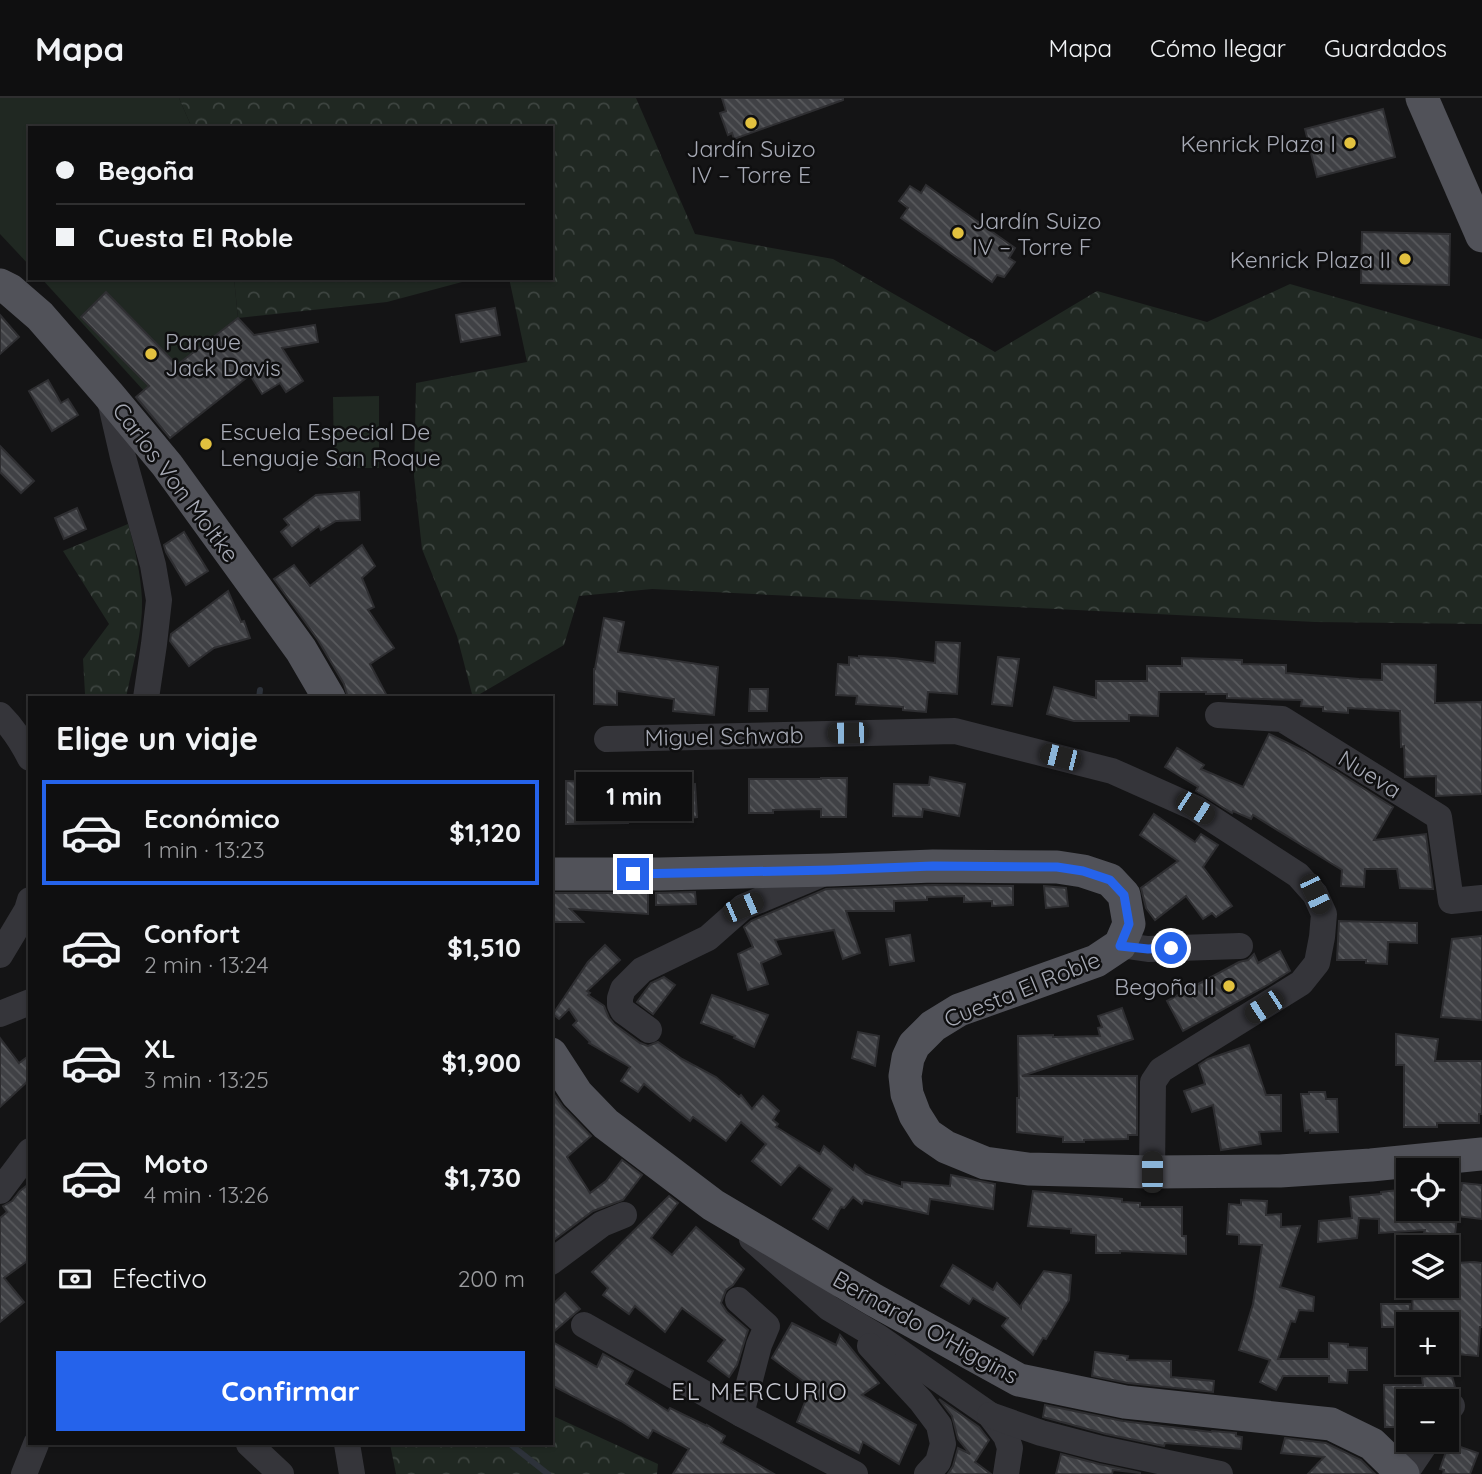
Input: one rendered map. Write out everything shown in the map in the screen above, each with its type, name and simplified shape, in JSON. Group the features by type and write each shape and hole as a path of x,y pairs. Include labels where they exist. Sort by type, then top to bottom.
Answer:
{"main road":[{"path":"1422,98 1482,236"},
{"name":"Carlos Von Moltke","path":"3,282 40,316 167,465 301,650 328,696"},
{"name":"Cuesta El Roble","path":"553,874 660,874 947,866 1057,867 1083,871 1110,880 1124,895 1129,924 1120,946 1096,961 959,1010 933,1026 914,1045 908,1058 905,1076 907,1094 915,1115 927,1134 946,1147 985,1163 1028,1169 1280,1171 1371,1166 1482,1154"},
{"name":"Bernardo O'Higgins","path":"553,1057 578,1094 606,1125 713,1205 874,1300 1019,1380 1125,1402 1331,1424 1372,1444 1404,1474"}],"street":[{"path":"108,394 153,565 159,600 146,696"},
{"path":"0,715 28,755"},
{"name":"Nueva","path":"1218,715 1282,719 1439,817 1451,901 1482,898"},
{"name":"Miguel Schwab","path":"607,738 955,731 1112,771 1195,808 1298,875 1315,894 1324,914 1317,963 1301,983 1161,1070 1153,1082 1152,1172"},
{"path":"649,1030 623,1012 620,1005 623,989 642,970 708,938 743,907 830,870"},
{"path":"0,955 28,907"},
{"path":"1120,946 1148,949 1240,946"},
{"path":"0,1014 28,1003"},
{"path":"0,1191 28,1154"},
{"path":"713,1205 877,1353 921,1401 939,1425 943,1444 937,1462 927,1474"},
{"path":"553,1260 601,1224 624,1214"},
{"path":"738,1300 767,1326 741,1414"},
{"path":"829,1308 878,1338 990,1415 1041,1433 1102,1449 1220,1474"},
{"path":"584,1325 741,1414 855,1474"},
{"path":"990,1415 1006,1436 1010,1448 1006,1474"},
{"path":"24,1474 36,1445"},
{"path":"250,1445 281,1474"},
{"path":"347,1445 352,1474"},
{"path":"1404,1474 1420,1452"}],"green space":[{"path":"0,98 179,98 191,126 28,126 28,264 0,234"},
{"path":"179,98 636,98 695,234 833,259 995,352 1097,291 1207,322 1290,284 1482,339 1482,624 1315,622 652,589 579,596 564,645 472,696 457,636 422,549 414,476 416,383 527,362 509,280 553,280 553,126 191,126"},
{"name":"Parque Jack Davis","path":"43,280 234,280 238,318 144,391"},
{"path":"234,280 470,280 387,302 238,318"},
{"path":"379,396 379,468 334,468 333,397"},
{"path":"128,524 137,562 142,612 126,696 82,696 85,694 83,659 109,624 63,551"},
{"path":"553,1416 658,1464 657,1474 396,1474 390,1445 553,1445"}],"building":[{"name":"Jardín Suizo IV – Torre E","path":"722,98 843,100 734,139 732,133 728,135 720,113 726,111"},
{"name":"Kenrick Plaza I","path":"1383,109 1395,157 1317,177 1305,129"},
{"name":"Jardín Suizo IV – Torre F","path":"926,185 1015,248 1009,258 1015,262 1004,277 997,275 992,282 901,218 908,208 899,201 910,186 921,193"},
{"name":"Kenrick Plaza II","path":"1362,232 1450,234 1449,285 1361,283"},
{"path":"106,292 177,365 238,318 254,335 315,325 318,342 282,348 303,381 286,392 280,383 262,394 250,375 170,438 136,397 149,386 81,317"},
{"path":"495,308 500,335 461,342 456,315"},
{"path":"0,315 19,337 0,354"},
{"path":"48,380 61,403 68,399 78,415 52,431 29,391"},
{"path":"0,446 34,481 21,493 0,472"},
{"path":"359,492 360,520 336,521 321,530 319,526 292,546 281,532 289,525 284,519 316,495"},
{"path":"77,508 86,529 64,539 55,518"},
{"path":"184,532 208,571 186,585 164,545"},
{"path":"362,545 375,566 362,578 374,607 368,610 394,648 370,664 387,696 347,696 344,684 318,640 274,579 294,565 310,586"},
{"path":"228,591 250,638 214,648 189,666 170,641 171,634"},
{"path":"604,618 624,622 618,652 718,667 714,715 673,711 674,699 617,691 617,705 594,704 594,669"},
{"path":"936,642 960,643 957,694 928,692 926,712 903,710 903,707 856,704 857,696 836,695 838,664 849,665 849,657 894,658 935,663"},
{"path":"998,657 1019,659 1012,706 992,704"},
{"path":"1182,658 1242,660 1242,664 1286,665 1286,673 1382,680 1382,664 1436,665 1435,703 1482,702 1482,794 1436,796 1436,776 1405,777 1400,711 1348,708 1348,713 1323,711 1323,707 1301,706 1302,700 1227,698 1227,694 1206,692 1159,692 1158,716 1129,715 1129,721 1074,721 1047,714 1054,687 1096,698 1096,681 1147,681 1147,666 1182,666"},
{"path":"750,689 768,689 767,711 749,711"},
{"path":"1269,734 1304,751 1393,807 1374,840 1426,834 1433,889 1400,888 1397,869 1365,869 1364,887 1341,886 1342,870 1253,815 1251,819 1233,811 1232,813 1196,791 1198,787 1165,767 1177,748 1204,765 1201,769 1243,787"},
{"path":"930,777 965,784 959,816 923,809 922,817 893,816 894,784 929,785"},
{"path":"847,778 846,817 821,817 821,809 749,813 749,779"},
{"path":"566,781 597,782 597,789 627,788 627,794 630,794 628,823 566,824"},
{"path":"695,784 697,817 657,821 658,791 670,790 670,785"},
{"path":"1154,814 1195,842 1201,834 1218,845 1203,867 1232,906 1216,917 1212,913 1203,919 1186,896 1155,920 1146,908 1141,888 1178,861 1140,835"},
{"path":"933,885 1013,886 1013,905 992,906 992,901 964,902 964,896 927,897 927,900 894,901 894,911 846,911 860,953 843,959 834,930 775,940 781,954 761,963 768,984 748,990 738,954 753,947 744,927 751,921 826,889"},
{"path":"1044,886 1066,888 1068,906 1046,908"},
{"path":"695,892 696,904 656,905 656,893"},
{"path":"553,893 648,893 648,914 570,909 583,922 553,922"},
{"path":"1339,921 1417,923 1417,943 1388,942 1387,964 1366,963 1366,960 1337,960"},
{"path":"910,935 914,961 890,965 886,939"},
{"path":"1482,936 1482,1020 1441,1017 1452,939"},
{"path":"605,945 620,960 587,991 590,993 588,995 604,1006 614,1024 640,1043 648,1046 658,1042 682,1059 716,1077 739,1097 741,1095 752,1109 763,1096 779,1111 773,1120 778,1124 776,1127 820,1154 824,1146 853,1170 855,1165 866,1174 902,1187 902,1182 950,1186 951,1175 995,1184 993,1209 930,1199 928,1214 864,1200 862,1204 853,1197 844,1208 841,1207 828,1229 813,1219 832,1189 799,1165 781,1185 752,1161 766,1144 741,1122 726,1141 693,1117 690,1121 644,1084 638,1092 621,1081 630,1067 589,1043 573,1025 577,1021 569,1009 559,1019 553,1014 588,962"},
{"name":"Begoña II","path":"1280,951 1290,971 1183,1031 1167,1001 1239,962 1248,960 1254,954 1258,963"},
{"path":"664,977 675,985 653,1014 637,1002 651,983"},
{"path":"712,995 768,1015 754,1047 734,1038 735,1036 701,1023"},
{"path":"1122,1008 1133,1039 1022,1076 1137,1076 1137,1135 1128,1135 1128,1139 1063,1142 1063,1137 1017,1132 1018,1036 1100,1036 1098,1028 1102,1027 1098,1016"},
{"path":"858,1032 879,1036 875,1066 852,1058"},
{"path":"1396,1034 1438,1039 1435,1061 1482,1061 1482,1114 1479,1114 1479,1123 1437,1123 1437,1127 1404,1127 1404,1065 1396,1065"},
{"path":"0,1038 19,1063 28,1056 28,1081 0,1107"},
{"path":"1249,1045 1266,1095 1281,1095 1281,1131 1259,1132 1261,1144 1221,1150 1213,1105 1192,1112 1184,1091 1205,1084 1199,1065 1208,1059"},
{"path":"1325,1092 1326,1099 1337,1099 1338,1132 1305,1131 1301,1094"},
{"path":"553,1093 591,1136 567,1157 590,1193 606,1181 622,1160 642,1175 623,1200 593,1211 553,1241"},
{"path":"1462,1183 1482,1185 1482,1219 1459,1216"},
{"path":"28,1185 28,1260 4,1278 24,1302 0,1322 0,1218 7,1212 3,1206 12,1201"},
{"path":"1396,1190 1396,1221 1456,1221 1455,1235 1424,1233 1425,1230 1379,1233 1379,1219 1359,1218 1357,1238 1318,1242 1319,1221 1352,1218 1350,1197"},
{"path":"1033,1191 1122,1199 1122,1202 1140,1203 1140,1207 1182,1207 1182,1236 1186,1236 1186,1254 1120,1251 1096,1253 1096,1235 1071,1233 1071,1229 1028,1226"},
{"path":"669,1196 678,1203 651,1238 672,1255 696,1227 744,1269 726,1290 721,1303 727,1312 748,1330 737,1365 729,1377 708,1361 725,1340 682,1308 665,1332 635,1306 629,1314 603,1295 608,1288 592,1272"},
{"path":"1241,1200 1267,1201 1266,1215 1281,1214 1281,1227 1300,1226 1280,1287 1314,1297 1313,1311 1299,1310 1295,1322 1291,1321 1278,1359 1329,1359 1329,1343 1348,1344 1348,1347 1367,1348 1367,1370 1348,1370 1347,1383 1329,1382 1329,1376 1283,1376 1276,1390 1260,1382 1270,1360 1239,1350 1253,1304 1262,1245 1239,1244 1239,1235 1227,1234 1229,1204 1241,1205"},
{"path":"1459,1263 1482,1263 1482,1327 1478,1356 1459,1354 1459,1312 1412,1312 1413,1298 1459,1298"},
{"path":"953,1265 993,1290 997,1283 1021,1308 1044,1271 1071,1275 1069,1300 1046,1339 1043,1338 1033,1355 1002,1326 1008,1318 973,1298 969,1304 941,1286"},
{"path":"565,1293 580,1309 553,1332 553,1304"},
{"path":"1381,1304 1410,1304 1410,1312 1396,1312 1396,1327 1382,1327"},
{"path":"792,1323 836,1345 840,1335 879,1383 862,1395 916,1425 899,1464 863,1442 859,1453 797,1422 811,1387 772,1358"},
{"path":"553,1342 597,1367 603,1354 633,1371 626,1384 668,1411 670,1408 707,1425 725,1436 721,1443 774,1474 673,1474 689,1449 653,1430 648,1438 553,1386"},
{"path":"1095,1352 1128,1356 1127,1360 1171,1361 1171,1377 1214,1381 1213,1392 1128,1383 1092,1376"},
{"path":"1452,1375 1455,1389 1396,1389 1396,1427 1385,1427 1384,1385 1423,1385 1422,1377"},
{"path":"939,1399 979,1427 989,1440 975,1462 991,1474 948,1474 958,1448 970,1454 958,1439 952,1416"},
{"path":"1045,1405 1123,1421 1236,1433 1236,1436 1242,1437 1241,1449 1165,1443 1164,1446 1106,1434 1043,1417"},
{"path":"1285,1438 1326,1443 1361,1460 1375,1474 1308,1474 1324,1457 1281,1453"},
{"path":"1459,1446 1478,1453 1470,1474 1443,1474 1444,1470 1440,1469 1446,1452 1459,1452"},
{"path":"1061,1454 1141,1473 1113,1470 1112,1474 1056,1474"}],"waterway":[{"path":"259,696 260,690"},
{"path":"511,1445 548,1474"}],"place":[{"name":"Jardín Suizo IV – Torre E","path":"751,123"},
{"name":"Kenrick Plaza I","path":"1350,143"},
{"name":"Jardín Suizo IV – Torre F","path":"958,233"},
{"name":"Kenrick Plaza II","path":"1405,259"},
{"name":"Parque Jack Davis","path":"151,354"},
{"name":"Escuela Especial De Lenguaje San Roque","path":"206,444"},
{"name":"Begoña II","path":"1229,986"}],"district":[{"name":"EL MERCURIO","path":"760,1391"}],"route":[{"path":"633,874 933,866 1057,867 1083,871 1110,880 1124,895 1129,924 1120,946 1171,948"}]}
